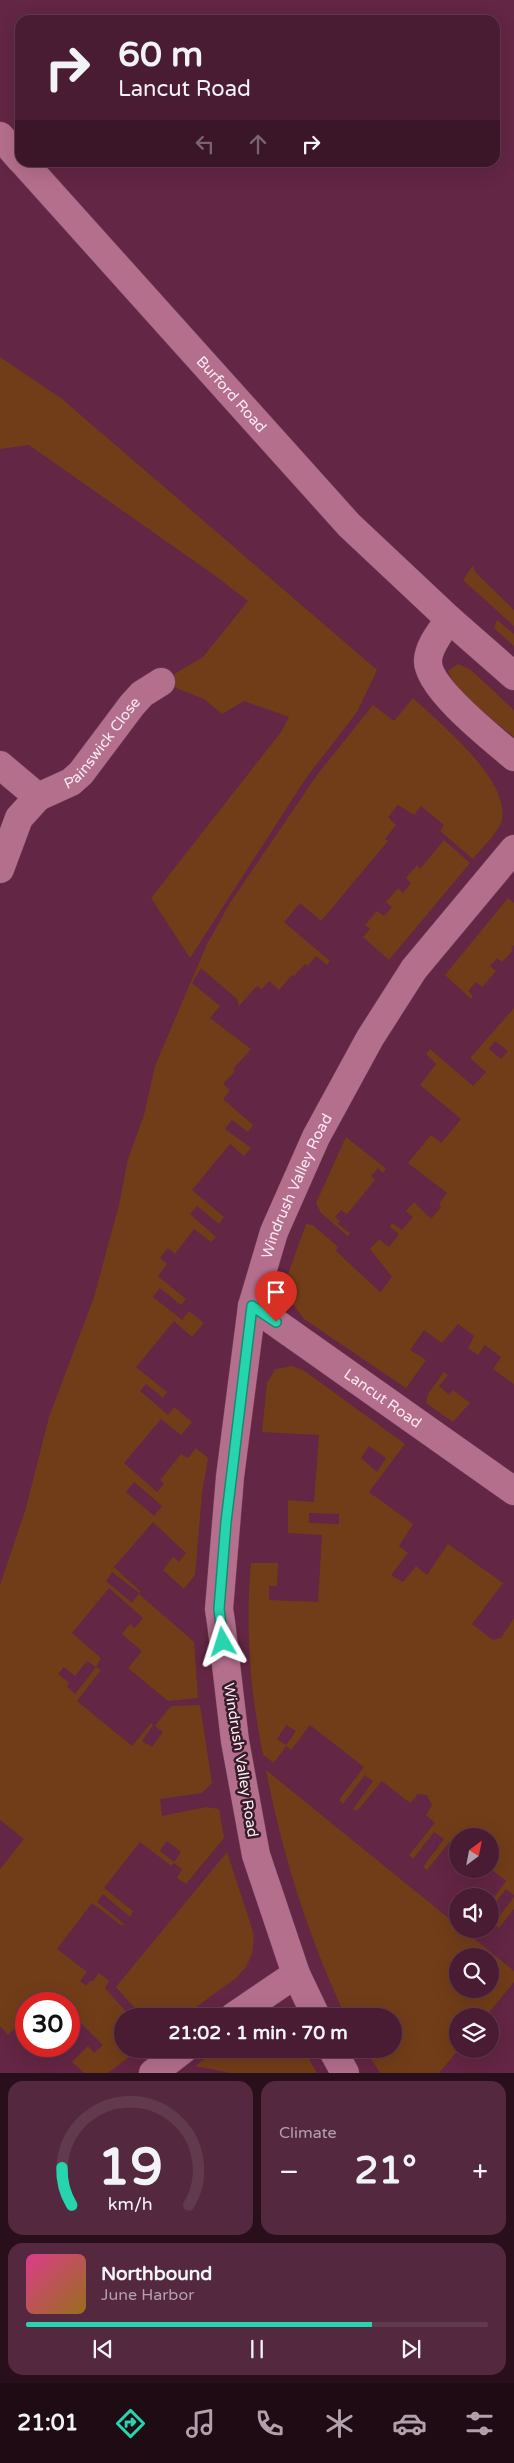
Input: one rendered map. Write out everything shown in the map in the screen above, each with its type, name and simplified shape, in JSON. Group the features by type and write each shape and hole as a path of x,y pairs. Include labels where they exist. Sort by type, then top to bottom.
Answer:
{"street":[{"path":"0,136 15,153"},
{"name":"Burford Road","path":"28,167 350,525 449,619 514,676"},
{"path":"449,619 429,652 429,668 442,690 456,705 514,757"},
{"name":"Painswick Close","path":"0,869 20,818 38,797 71,782 81,773 132,705 142,694 161,682"},
{"path":"0,765 38,797"},
{"name":"Windrush Valley Road","path":"312,2008 296,1974 256,1855 235,1741 219,1609 230,1477 252,1306 274,1232 316,1137 367,1043 414,969 514,849"},
{"name":"Lancut Road","path":"252,1306 514,1491"},
{"path":"246,2008 296,1974"},
{"path":"153,2073 172,2058"},
{"path":"337,2058 345,2073"}],"shaded area":[{"path":"0,357 62,399 377,670 357,712 306,778 190,958 151,898 281,732 289,717 244,701 222,714 204,699 161,682 203,657 248,601 217,577 29,445 0,449"},
{"path":"473,565 476,573 514,610 514,626 463,580"},
{"path":"497,620 514,634 514,646 494,628"},
{"path":"458,664 471,670 514,710 514,737 468,699 453,681 448,671"},
{"path":"413,698 472,754 486,772 496,790 502,807 501,823 473,859 440,831 444,825 421,806 414,815 398,805 388,817 396,825 385,839 388,841 321,921 300,903 284,922 330,961 327,965 316,956 308,966 305,964 294,976 292,975 279,990 269,981 262,989 257,986 239,1006 237,999 201,968 192,983 220,1006 210,1018 251,1049 233,1069 235,1071 223,1084 230,1090 223,1099 253,1125 248,1132 232,1120 225,1129 251,1148 244,1156 230,1144 192,1190 224,1217 219,1224 197,1206 190,1214 216,1237 211,1242 194,1229 175,1254 168,1248 160,1258 167,1264 158,1276 186,1299 181,1305 160,1288 153,1297 182,1320 189,1311 204,1323 192,1337 174,1321 136,1367 167,1392 163,1398 146,1384 140,1391 168,1415 174,1407 192,1422 181,1435 161,1419 124,1463 157,1492 164,1484 160,1480 181,1454 188,1458 196,1448 208,1458 202,1493 195,1575 184,1589 163,1570 173,1557 179,1562 186,1553 153,1522 114,1567 140,1591 139,1594 194,1642 198,1698 168,1701 128,1668 142,1651 122,1634 130,1624 135,1628 143,1618 109,1588 72,1633 101,1658 96,1667 101,1670 77,1701 132,1746 151,1723 153,1725 142,1741 152,1747 163,1732 155,1726 171,1706 200,1705 212,1783 202,1793 160,1799 162,1816 206,1807 219,1809 224,1838 186,1884 177,1878 182,1869 174,1863 171,1866 140,1842 104,1888 133,1911 130,1917 103,1894 97,1902 124,1924 122,1926 92,1903 57,1949 87,1972 80,1981 86,1986 99,1973 109,1981 105,1988 123,2008 114,2008 114,2058 127,2058 108,2073 84,2073 72,2062 77,2057 80,2057 80,2054 88,2046 94,2053 103,2045 80,2022 80,1992 15,1992 15,2028 8,2035 0,2026 0,1869 24,1839 0,1820 0,1585 26,1508 49,1417 94,1297 119,1205 128,1159 144,1115 155,1066 207,944 230,903 317,775 373,705 394,721","holes":["134,1482 162,1506 154,1516 126,1492","112,1572 139,1593 132,1603 106,1581","87,1661 96,1667 75,1694 67,1687 69,1683 58,1674 64,1667 75,1676","167,1841 181,1852 174,1862 160,1851"]},
{"path":"444,840 470,863 389,960 363,937 370,929 365,925 377,911 384,916 392,907 386,902 398,888 403,893 411,883 406,878 417,865 420,869"},
{"path":"508,898 514,903 514,945 511,948 513,950 502,962 497,958 490,966 496,971 482,987 476,982 468,991 473,996 471,999 445,975"},
{"path":"514,1008 514,1384 493,1369 501,1357 485,1345 478,1355 468,1348 474,1336 458,1324 442,1343 424,1330 410,1350 426,1360 406,1388 304,1319 288,1297 287,1277 306,1224 313,1225 338,1247 336,1251 380,1292 382,1290 392,1277 370,1249 379,1239 389,1247 399,1234 390,1227 392,1223 402,1230 413,1217 406,1211 414,1202 431,1219 441,1207 439,1204 447,1193 408,1163 431,1135 441,1143 461,1119 420,1085 436,1064 426,1054 430,1049 473,1086 486,1072 470,1058","holes":["495,1041 508,1051 501,1059 489,1049"]},
{"path":"346,1137 386,1169 383,1173 378,1168 371,1176 375,1180 347,1214 341,1210 335,1217 340,1221 338,1224 350,1233 348,1236 321,1213 316,1203"},
{"path":"292,1366 303,1370 405,1444 369,1492 413,1524 399,1546 408,1553 391,1575 403,1582 416,1566 427,1575 448,1544 503,1583 472,1624 493,1640 501,1638 514,1618 514,1895 506,1889 499,1898 499,1891 506,1881 499,1875 499,1828 449,1828 449,1843 427,1870 423,1867 444,1839 434,1832 413,1859 409,1855 435,1823 426,1815 432,1805 427,1795 418,1794 410,1803 382,1781 357,1811 353,1809 373,1781 365,1775 343,1804 339,1800 364,1767 310,1725 291,1750 286,1746 274,1763 263,1755 250,1659 249,1588 251,1563 278,1563 277,1586 269,1586 269,1600 318,1602 322,1535 288,1533 288,1500 314,1502 319,1435 262,1432 267,1383 275,1369","holes":["369,1446 386,1458 377,1472 361,1458","309,1513 339,1514 339,1524 309,1523","286,1725 296,1731 286,1745 277,1739"]},
{"path":"444,1372 448,1375 439,1386 449,1395 453,1390 470,1403 453,1422 426,1403 428,1394"},
{"path":"266,1770 449,1919 449,1938 473,1938 486,1948 449,1948 449,1998 499,1998 499,1959 514,1971 514,1982 493,2008 449,2008 449,2058 452,2058 439,2073 380,2073 371,2058 402,2058 402,2008 342,2008 308,1924 280,1833"},
{"path":"227,1852 254,1935 252,1954 246,1967 236,1978 195,2008 135,2008 116,1987"},
{"path":"514,1897 514,1909 499,1928 499,1916"},
{"path":"206,2058 308,2058 317,2073 231,2073 195,2066"}],"route":[{"path":"223,1642 219,1609 226,1522 252,1306 276,1322"}]}
